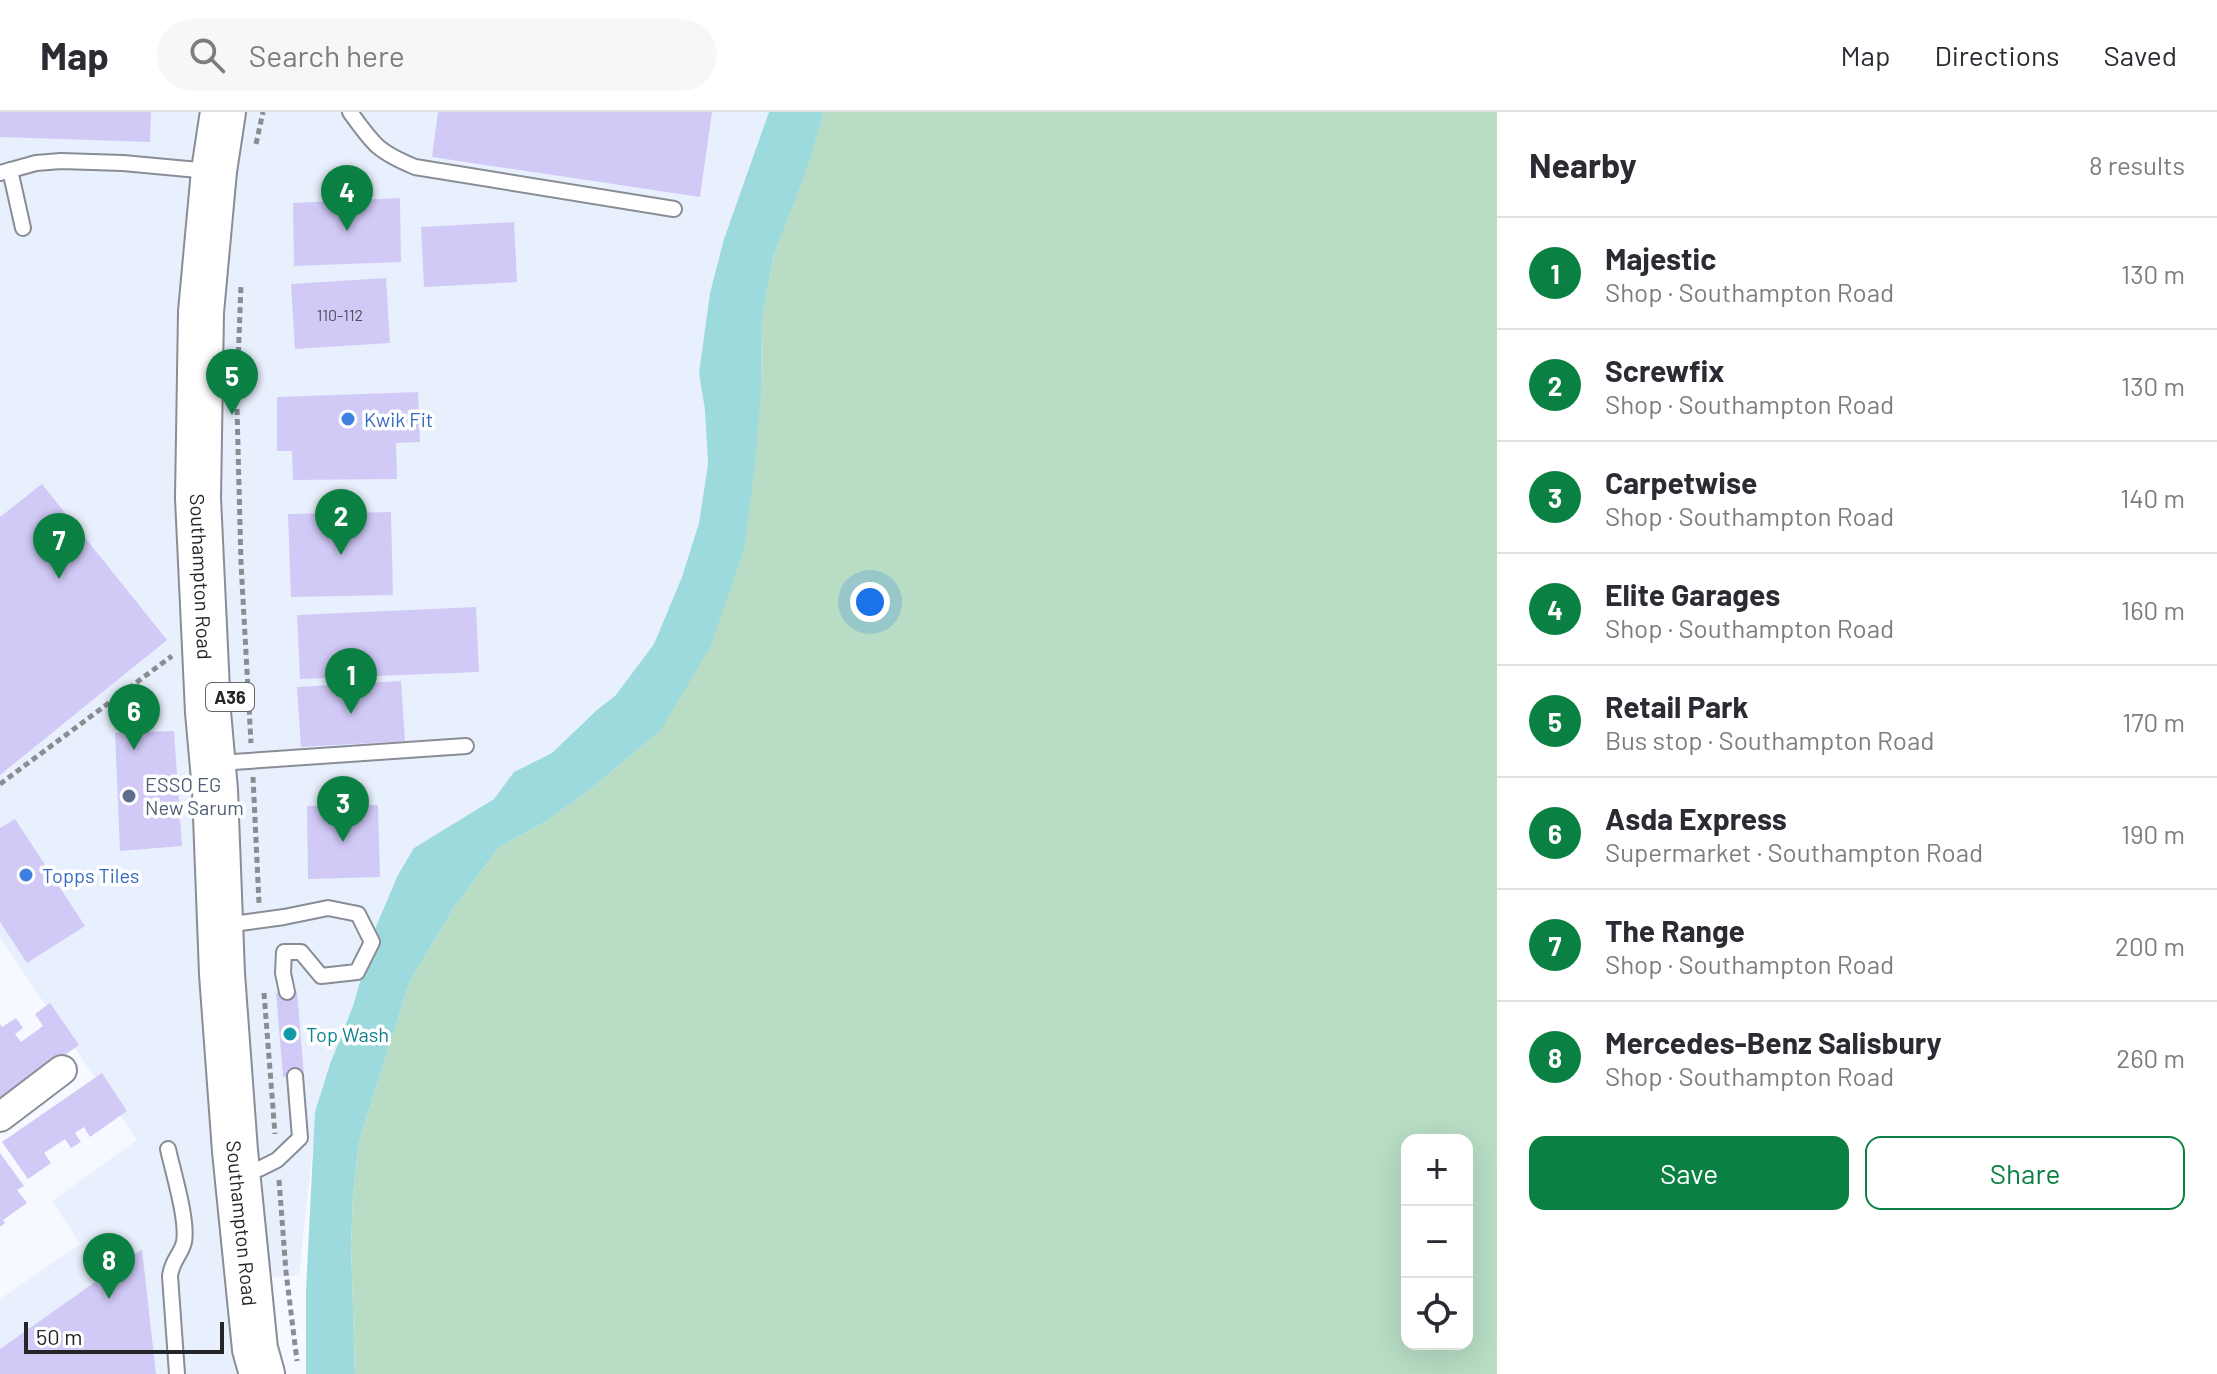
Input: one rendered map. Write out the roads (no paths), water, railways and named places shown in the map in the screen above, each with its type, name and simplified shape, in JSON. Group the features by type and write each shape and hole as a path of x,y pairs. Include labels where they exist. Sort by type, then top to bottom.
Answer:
{"highway":[{"name":"Southampton Road","path":"223,112 214,171 200,324 198,498 233,1136 255,1349 262,1374"},
{"name":"Southampton Road","path":"247,112 236,175 227,261 219,423 240,923 259,1169 278,1342 277,1374"}],"street":[{"path":"0,1117 62,1070"}],"lane":[{"path":"350,112 372,143 389,156 415,167 674,209"},
{"path":"23,228 5,171 36,163 61,161 214,171"},
{"path":"233,762 466,746"},
{"path":"240,923 328,908 358,914 372,942 357,972 321,976 301,952 284,952 283,973 287,992"},
{"path":"259,1169 277,1160 300,1138 295,1076"},
{"path":"168,1149 184,1226 184,1241 171,1265 170,1276 177,1374"}],"water":[{"path":"769,112 824,112 806,171 773,257 762,319 761,389 744,550 710,647 660,731 587,792 545,822 499,847 455,906 410,981 359,1141 351,1245 355,1374 306,1374 306,1290 315,1112 353,1006 377,924 398,875 414,848 494,799 514,772 552,753 615,696 654,644 682,577 699,523 708,464 699,373 710,293 724,239"}],"place":[{"name":"Elite Garages","path":"347,231"},
{"name":"Retail Park","path":"232,415"},
{"name":"Kwik Fit","path":"348,419"},
{"name":"Screwfix","path":"341,555"},
{"name":"The Range","path":"59,579"},
{"name":"Majestic","path":"351,714"},
{"name":"Asda Express","path":"134,750"},
{"name":"ESSO EG New Sarum","path":"129,796"},
{"name":"Carpetwise","path":"343,842"},
{"name":"Topps Tiles","path":"26,875"},
{"name":"Top Wash","path":"290,1034"},
{"name":"Mercedes-Benz Salisbury","path":"109,1299"}]}
